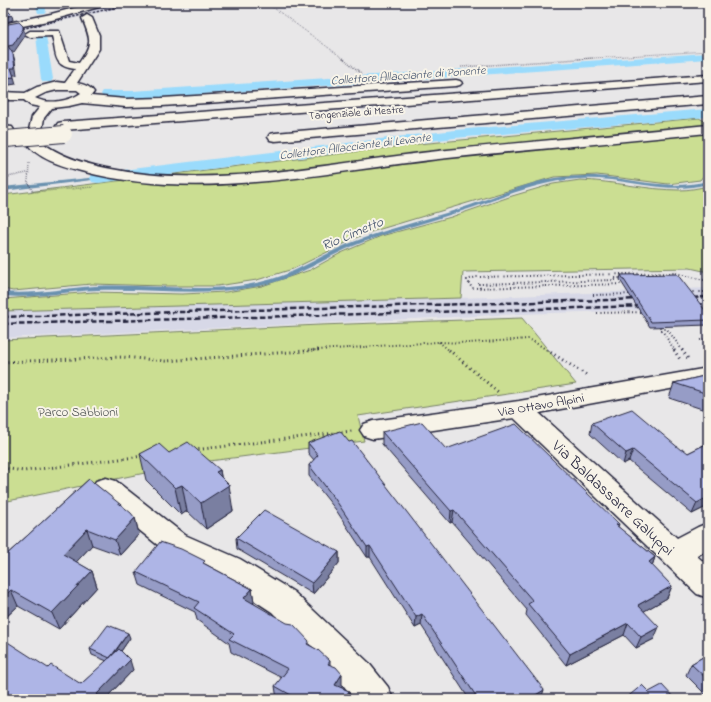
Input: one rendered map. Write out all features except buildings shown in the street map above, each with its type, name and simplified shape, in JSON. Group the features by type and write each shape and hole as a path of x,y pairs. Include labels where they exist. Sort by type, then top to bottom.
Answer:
{"main road":[{"path":"36,20 57,12 61,8 60,3"},
{"path":"3,27 103,3"},
{"path":"69,86 94,49 94,35 87,18"},
{"path":"30,34 56,33 59,38 66,64 83,67"},
{"name":"Tangenziale di Mestre","path":"64,130 708,78"},
{"path":"29,97 29,99 34,102 49,104 67,103 82,99 126,103 162,102 456,83"},
{"path":"3,96 29,97 33,93 46,88 69,86 80,87 87,90 88,94 82,99"},
{"name":"Tangenziale di Mestre","path":"5,134 708,86"},
{"path":"275,137 708,100"},
{"path":"49,104 38,117 33,142 44,152 77,165 127,176 216,181 274,176 446,154 708,129"},
{"name":"Via Ottavo Alpini","path":"373,430 519,409 701,370"},
{"name":"Via Baldassarre Galuppi","path":"519,409 708,585"},
{"path":"106,488 175,543 229,568 283,602 356,674 375,699"},
{"path":"675,554 708,535"}],"path":[{"path":"267,3 359,70 362,74 358,74"},
{"path":"454,68 708,51"},
{"path":"29,161 26,173 30,189 34,192 93,187"},
{"path":"3,178 26,173"},
{"path":"624,284 472,288 467,280 476,278 675,273 708,281"},
{"path":"480,288 479,284 616,280 615,278 678,276"},
{"path":"687,287 691,292"},
{"path":"686,292 708,292"},
{"path":"593,295 635,294"},
{"path":"597,314 649,311"},
{"path":"663,322 657,322 685,367"},
{"path":"661,329 667,329 701,370"},
{"path":"3,362 123,357 165,361 438,342 468,343 530,339 594,380"},
{"path":"700,340 708,339"},
{"path":"438,342 519,409"},
{"path":"188,450 344,431 373,430"},
{"path":"3,468 24,471 149,455"}],"shaded area":[{"path":"114,3 142,3 3,34 3,29"},
{"path":"708,288 708,308 519,314 3,338 3,311 491,297"}],"green space":[{"path":"699,118 708,123 708,170 700,180 668,184 597,175 554,177 364,234 293,269 257,280 217,286 92,284 13,291 3,289 3,195 418,144"},
{"path":"580,180 667,190 687,190 708,186 708,272 690,268 463,272 461,298 3,311 3,299 94,292 182,294 226,292 262,286 310,270 341,253 381,236 451,217 512,196 553,184"},
{"name":"Parco Sabbioni","path":"522,318 576,384 358,416 364,441 194,463 3,502 3,340 320,325"}],"waterway":[{"path":"40,3 41,11"},
{"path":"41,36 47,79"},
{"name":"Collettore Allacciante di Ponente","path":"108,94 132,95 708,56"},
{"name":"Collettore Allacciante di Levante","path":"98,178 455,134 708,113"},
{"name":"Collettore Allacciante di Levante","path":"3,189 98,178"},
{"name":"Rio Cimetto","path":"3,294 26,295 116,287 205,289 250,286 282,278 351,245 458,211 523,188 549,181 572,178 595,178 672,187 684,187 708,182"}],"tunnel":[{"path":"80,7 87,18"}],"railway":[{"path":"3,33 135,3"},
{"path":"685,298 708,297"},
{"path":"3,317 643,299"},
{"path":"689,305 708,304"},
{"path":"3,324 647,306"}]}
